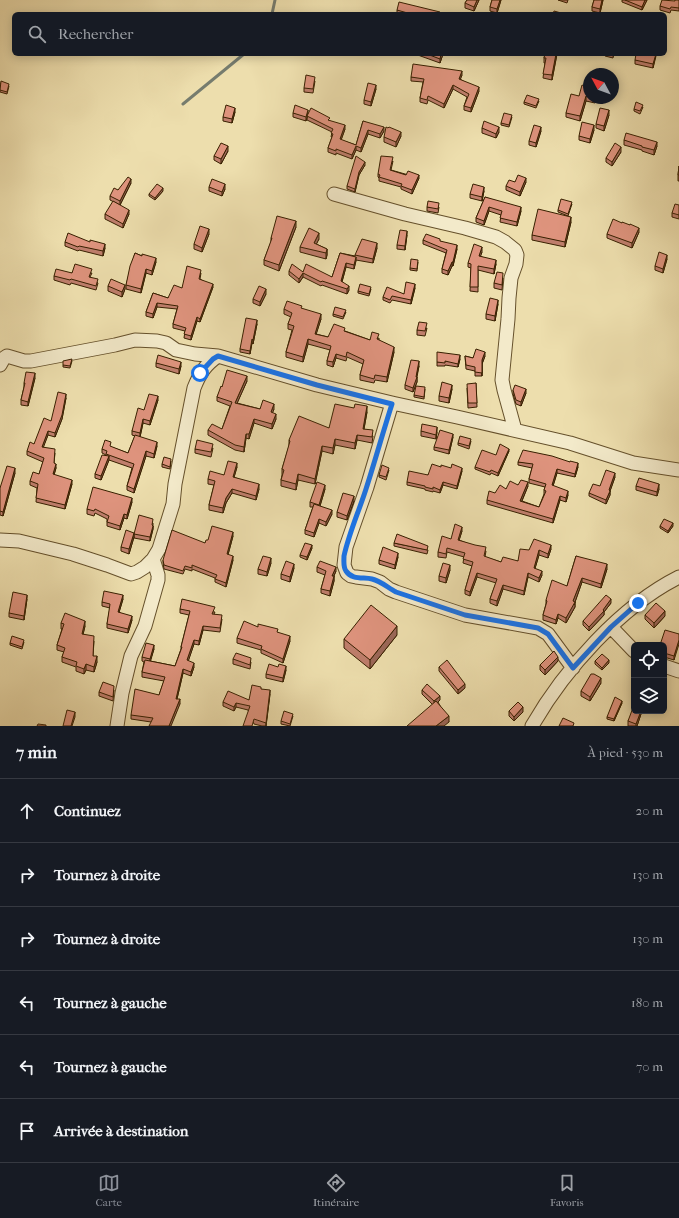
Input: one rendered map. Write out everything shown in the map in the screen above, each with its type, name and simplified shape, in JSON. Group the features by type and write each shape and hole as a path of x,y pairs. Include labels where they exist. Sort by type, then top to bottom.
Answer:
{"street":[{"path":"334,194 404,214 465,228 496,237 516,250 516,264 511,278 502,380 515,430"},
{"path":"0,365 7,356 24,361 31,361 135,340 157,341 166,343 176,350 195,354 218,356 317,385 392,404 570,443 633,463 679,470"},
{"path":"0,540 19,541 73,554 131,574 145,568 159,549 173,504 175,484 194,388 200,373 213,359 218,356"},
{"path":"392,404 367,487 346,547 344,565 347,573 356,577 372,579 396,592 465,615 542,630 548,634 573,668"},
{"path":"117,726 122,693 131,656 145,626 158,580 153,559"},
{"path":"532,726 556,688 611,627 638,603 679,577"},
{"path":"611,627 631,648"},
{"path":"667,667 679,671"}],"building":[{"path":"467,0 477,0 474,7 465,3"},
{"path":"492,0 500,0 497,9 490,7"},
{"path":"594,0 602,0 600,9 592,7"},
{"path":"625,0 645,0 642,7"},
{"path":"662,0 679,0 679,8 671,7 670,9 660,6"},
{"path":"399,2 440,12 404,12 397,10"},
{"path":"432,56 441,56 440,59"},
{"path":"544,56 556,56 552,75 543,74 546,58 544,58"},
{"path":"636,56 655,56 653,64 635,60"},
{"path":"413,64 462,71 459,79 479,87 471,108 464,106 469,94 453,85 444,104 428,96 427,100 420,98 424,79 411,77"},
{"path":"306,75 315,77 313,89 304,88"},
{"path":"1,81 9,84 7,92 0,90"},
{"path":"368,83 376,85 371,102 364,100"},
{"path":"582,85 584,104 580,116 566,113 571,94 579,96"},
{"path":"527,95 539,99 536,106 524,102"},
{"path":"636,102 643,105 640,111 634,109"},
{"path":"226,105 235,108 232,119 223,117"},
{"path":"295,105 308,110 306,117 293,113"},
{"path":"311,108 330,118 328,120 345,125 340,139 356,145 363,121 384,127 380,134 368,130 361,148 356,146 352,155 336,149 336,151 328,148 333,134 331,133 333,129 307,116"},
{"path":"600,108 609,110 604,126 596,124"},
{"path":"504,113 512,115 509,125 501,123"},
{"path":"484,121 499,127 496,134 482,128"},
{"path":"582,122 594,125 590,139 579,136"},
{"path":"534,125 541,127 536,143 529,141"},
{"path":"386,127 401,132 396,142 384,137"},
{"path":"626,133 657,142 654,150 624,140"},
{"path":"221,143 228,146 221,159 214,156"},
{"path":"615,143 621,147 612,162 606,158"},
{"path":"356,156 365,162 359,172 355,189 347,186"},
{"path":"381,156 393,157 390,170 406,175 408,171 419,175 412,190 401,186 402,184 379,177 380,175 378,174"},
{"path":"518,175 526,178 520,192 506,186 509,180 515,182"},
{"path":"128,177 131,179 120,201 110,196 114,188 118,190"},
{"path":"212,179 225,184 222,192 209,187"},
{"path":"157,184 163,188 155,198 149,194"},
{"path":"473,184 484,187 482,197 470,194"},
{"path":"485,197 521,207 517,222 500,218 502,211 489,207 484,221 476,218"},
{"path":"561,199 572,202 568,214 558,210"},
{"path":"113,201 129,210 123,224 105,214"},
{"path":"428,201 439,203 438,209 427,207"},
{"path":"675,204 679,205 679,215 672,213"},
{"path":"538,209 571,217 565,242 532,235"},
{"path":"277,216 296,221 279,265 264,260 272,238"},
{"path":"613,219 639,228 632,243 607,234"},
{"path":"200,226 209,229 202,248 194,244"},
{"path":"309,228 319,233 314,243 327,249 326,253 300,247"},
{"path":"400,230 407,231 405,246 397,245"},
{"path":"68,233 90,242 90,240 105,244 103,251 78,247 65,242"},
{"path":"426,234 440,239 440,241 457,245 453,262 448,271 442,269 447,250 423,240"},
{"path":"362,239 377,243 373,259 355,255"},
{"path":"474,244 482,247 479,256 496,260 494,269 478,266 478,287 470,287 471,264 468,263"},
{"path":"659,252 667,255 663,269 655,266"},
{"path":"135,253 142,256 142,254 156,258 152,271 146,269 141,289 126,285 130,266"},
{"path":"340,253 356,257 354,265 346,263 341,281 349,286 347,289 322,281 321,282 303,273 299,279 289,271 292,264 303,272 306,264 332,277"},
{"path":"411,259 418,260 417,269 410,268"},
{"path":"75,264 92,269 89,277 98,279 96,286 54,276 56,269 72,273"},
{"path":"187,266 201,270 199,279 213,284 200,319 197,317 191,336 184,334 186,328 173,324 178,306 157,303 153,314 146,312 153,293 168,298 174,285 182,288"},
{"path":"497,272 503,273 502,285 494,283"},
{"path":"111,279 125,285 122,292 108,286"},
{"path":"406,282 415,284 411,300 392,296 390,300 383,297 387,287 404,294"},
{"path":"360,284 371,287 369,294 358,291"},
{"path":"259,286 266,289 260,302 253,299"},
{"path":"490,298 498,300 495,316 486,314"},
{"path":"287,301 302,306 301,308 321,314 315,334 328,337 334,324 345,328 344,331 370,340 372,332 379,334 377,339 394,347 387,377 375,375 374,379 360,375 364,360 347,352 346,357 336,354 333,362 327,361 331,346 308,339 303,357 286,352 294,326 288,324 292,313 284,309"},
{"path":"335,307 346,310 343,317 333,314"},
{"path":"246,318 257,320 250,351 240,349"},
{"path":"419,322 427,323 425,331 417,330"},
{"path":"476,349 485,352 482,360 482,373 475,372 475,367 466,365 465,356 473,358"},
{"path":"437,352 460,355 458,364 445,361 445,363 437,362"},
{"path":"158,355 181,362 179,369 156,363"},
{"path":"72,359 70,366 63,365 63,361"},
{"path":"411,360 419,361 417,377 413,388 405,385"},
{"path":"227,370 247,376 235,403 260,409 263,400 274,404 271,412 276,414 272,424 254,419 249,434 246,434 244,447 235,445 208,430 212,424 222,429 232,402 217,397 221,386 222,387"},
{"path":"26,372 35,373 28,402 21,400"},
{"path":"442,382 452,385 449,398 439,396"},
{"path":"476,383 477,403 468,403 467,384"},
{"path":"515,385 526,389 521,402 516,400 513,390"},
{"path":"416,386 425,387 424,397 414,395"},
{"path":"58,392 66,394 62,415 55,433 48,431 42,447 55,449 54,463 56,464 53,474 72,480 65,505 36,498 38,484 30,481 33,472 39,474 44,458 27,451 30,442 34,444 44,418 51,421"},
{"path":"149,394 158,396 150,421 143,419 140,433 132,431 138,408 144,410"},
{"path":"335,404 354,408 355,404 367,406 363,429 373,430 372,437 357,435 355,443 335,439 333,448 322,446 315,479 298,474 296,484 281,480 289,440 299,416 329,428"},
{"path":"422,424 437,427 436,435 421,431"},
{"path":"440,430 453,434 449,450 434,447"},
{"path":"135,435 157,442 154,454 146,451 134,489 127,486 134,464 106,454 107,451 102,449 105,440 111,442 110,446 128,453"},
{"path":"460,436 471,439 469,446 458,443"},
{"path":"197,440 213,444 211,452 195,449"},
{"path":"500,444 509,449 498,473 475,467 482,450 496,455"},
{"path":"523,450 578,463 575,474 557,469 552,485 568,491 566,498 560,496 553,519 487,500 489,491 495,493 500,485 506,489 510,481 518,485 521,480 528,482 520,501 539,507 546,491 544,490 546,484 529,479 533,464 518,462"},
{"path":"102,455 109,456 101,476 95,474"},
{"path":"164,457 171,459 170,467 162,464"},
{"path":"228,461 237,463 233,477 259,484 256,496 232,489 226,498 223,508 209,505 215,481 208,479 210,471 224,475"},
{"path":"432,464 451,468 452,464 462,468 457,486 443,482 440,490 433,487 433,489 407,482 409,471 428,475"},
{"path":"382,465 389,468 386,477 379,475"},
{"path":"7,466 15,468 3,512 0,511 0,488"},
{"path":"606,470 615,473 606,500 589,493 593,484 600,486"},
{"path":"639,478 659,484 657,492 636,486"},
{"path":"317,482 325,485 319,505 310,502"},
{"path":"93,487 132,498 127,515 124,514 120,526 107,522 109,516 95,509 94,511 87,509"},
{"path":"343,493 354,496 347,516 337,512"},
{"path":"314,504 332,510 326,522 319,519 314,533 305,530"},
{"path":"139,515 153,519 150,537 134,534"},
{"path":"664,519 673,523 668,531 660,526"},
{"path":"455,524 462,527 458,540 486,547 484,556 501,562 503,557 518,561 520,549 529,550 534,539 551,545 548,554 539,550 534,568 542,571 539,578 528,573 524,591 503,585 497,601 490,599 497,579 477,573 470,592 465,590 473,562 463,559 465,553 447,548 446,554 438,552 442,536 451,539"},
{"path":"212,526 233,532 227,554 233,556 226,583 215,579 217,575 192,565 192,568 185,566 183,571 164,565 163,560 172,530 205,543 206,540 208,540"},
{"path":"126,530 134,533 129,549 121,547"},
{"path":"397,534 428,546 427,550 394,543"},
{"path":"305,543 312,545 307,557 300,555"},
{"path":"383,547 398,553 395,565 379,560"},
{"path":"263,556 271,558 267,572 258,569"},
{"path":"576,556 607,564 601,584 582,578 573,601 575,602 566,618 558,614 556,620 543,615 552,580 567,586"},
{"path":"286,561 294,564 290,577 281,574"},
{"path":"320,561 336,567 332,576 334,576 330,591 321,589 326,571 317,567"},
{"path":"443,563 450,565 446,578 439,576"},
{"path":"104,591 123,595 118,612 132,616 128,629 107,624 110,604 102,602"},
{"path":"13,592 27,595 24,616 9,613"},
{"path":"606,595 611,599 603,610 604,611 589,627 583,621"},
{"path":"182,599 215,607 212,614 222,615 220,628 203,626 199,641 194,640 187,660 194,663 191,672 183,669 176,699 180,699 169,726 149,726 153,718 131,715 135,689 159,695 165,677 142,672 145,660 175,666 182,647 190,611 180,609"},
{"path":"656,603 665,611 654,623 645,615"},
{"path":"371,605 397,626 370,660 344,639"},
{"path":"65,613 85,621 82,634 94,636 93,656 97,656 94,667 86,664 84,669 76,666 77,662 62,657 65,648 57,645 64,624 61,623"},
{"path":"244,621 258,627 258,624 278,629 277,632 290,636 283,659 261,649 262,646 237,638"},
{"path":"665,630 679,634 679,640 674,656 667,654 667,642 661,642"},
{"path":"12,636 24,640 22,647 10,643"},
{"path":"146,643 154,645 150,659 142,657"},
{"path":"554,651 558,657 545,670 540,665"},
{"path":"236,653 251,658 250,665 233,659"},
{"path":"602,654 609,660 602,668 595,661"},
{"path":"447,660 465,684 458,690 439,667"},
{"path":"269,664 278,667 279,664 286,666 283,678 266,674"},
{"path":"591,674 601,678 590,697 581,691"},
{"path":"103,682 114,686 113,697 99,692"},
{"path":"427,684 440,696 434,701 422,690"},
{"path":"252,685 261,687 261,689 270,690 266,723 254,719 252,726 243,726 250,706 236,703 234,707 223,702 228,691 249,700"},
{"path":"615,697 622,701 614,719 607,717"},
{"path":"436,701 449,716 436,726 407,726"},
{"path":"518,702 523,707 514,717 509,711"},
{"path":"67,710 75,712 71,726 63,726"},
{"path":"284,711 293,714 290,724 281,721"},
{"path":"631,713 640,714 636,724 628,721"},
{"path":"563,718 574,723 573,726 559,726"},
{"path":"38,724 46,725 46,726 37,726"}],"waterway":[{"path":"272,12 275,0"},
{"path":"183,104 242,56"}],"route":[{"path":"200,373 213,359 218,356 243,362 317,385 392,404 367,487 346,547 344,565 347,573 351,576 372,579 396,592 465,615 538,628 548,634 573,668 583,655 638,603"}]}
